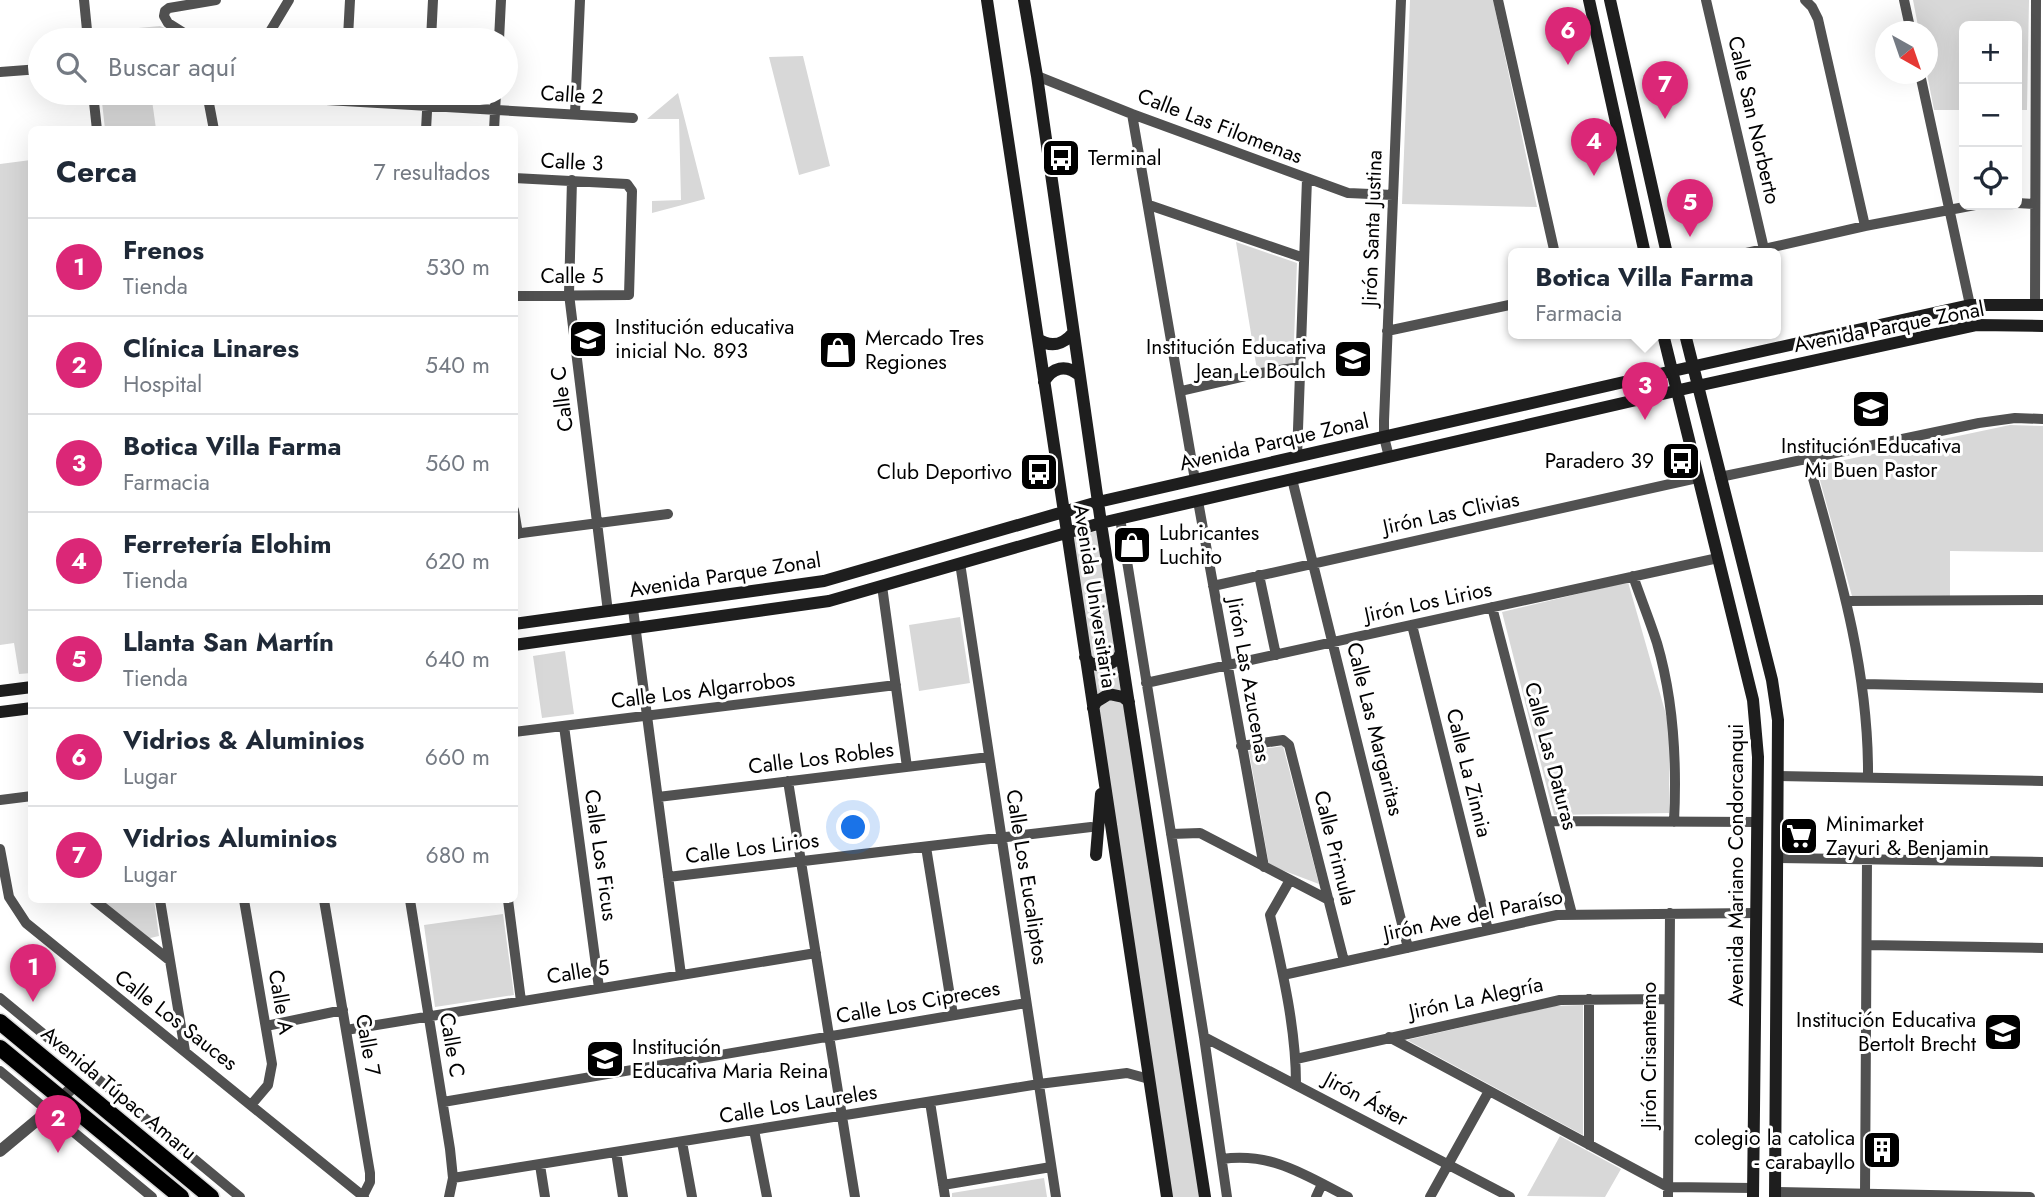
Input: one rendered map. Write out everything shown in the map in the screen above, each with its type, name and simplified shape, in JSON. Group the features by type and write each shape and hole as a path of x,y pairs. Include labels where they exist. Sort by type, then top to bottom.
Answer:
{"highway":[{"name":"Avenida Túpac Amaru","path":"0,1022 212,1197"},
{"name":"Avenida Túpac Amaru","path":"0,1048 181,1197"}],"main road":[{"name":"Avenida Universitaria","path":"986,0 1167,1197"},
{"name":"Avenida Universitaria","path":"1024,0 1205,1197"},
{"path":"1588,0 1644,248"},
{"path":"1610,0 1666,248"},
{"name":"Avenida Parque Zonal","path":"518,623 824,581 1098,502 1970,304 2039,304"},
{"name":"Avenida Parque Zonal","path":"518,644 817,603 1120,518 1697,386 1977,325 2043,326"},
{"path":"1038,339 1043,343 1057,345 1073,333"},
{"name":"Avenida Mariano Condorcanqui","path":"1663,339 1749,678 1756,722 1753,1192"},
{"name":"Avenida Mariano Condorcanqui","path":"1686,339 1772,680 1778,720 1775,1194"},
{"path":"1720,361 1724,380"},
{"path":"1044,382 1059,368 1067,368 1079,375"},
{"path":"1085,657 1097,667 1104,667 1118,659 1121,652"},
{"path":"0,691 28,688"},
{"path":"1093,708 1096,702 1109,694 1123,696 1129,702"},
{"path":"0,712 28,708"},
{"path":"1756,722 1778,720"},
{"path":"1096,855 1102,773"},
{"path":"1756,965 1777,965"}],"street":[{"path":"84,0 87,28"},
{"path":"176,28 168,23 164,16 169,8 216,0"},
{"path":"272,28 289,0"},
{"path":"348,28 350,0"},
{"path":"432,28 433,0"},
{"path":"500,28 501,0"},
{"path":"575,114 580,0"},
{"name":"Jirón Santa Justina","path":"1389,457 1384,437 1401,0"},
{"path":"1498,0 1554,248"},
{"name":"Calle San Norberto","path":"1706,0 1764,248"},
{"path":"1805,0 1818,19 1865,226"},
{"path":"1904,0 1909,21"},
{"path":"2036,0 2034,204 2039,304"},
{"path":"0,72 28,70"},
{"name":"Calle Las Filomenas","path":"1037,76 1132,114 1348,193 1393,195"},
{"path":"1922,84 1970,304"},
{"path":"94,105 97,126"},
{"path":"209,105 213,126"},
{"path":"426,126 428,105"},
{"name":"Calle 2","path":"428,105 632,118"},
{"path":"494,126 495,105"},
{"path":"1132,114 1195,480"},
{"name":"Calle 3","path":"518,178 627,184 632,191 629,295"},
{"path":"1297,457 1307,179"},
{"name":"Calle C","path":"572,180 569,295 607,612"},
{"path":"2022,203 2034,204"},
{"path":"1149,205 1304,258"},
{"path":"1764,248 1959,207"},
{"name":"Calle 5","path":"518,296 629,295"},
{"path":"1387,331 1508,305"},
{"path":"1181,391 1300,367"},
{"path":"1720,477 1989,421 2043,419"},
{"path":"1807,457 1847,601 1863,684 1868,735 1868,777"},
{"name":"Jirón Las Clivias","path":"1213,586 1697,478"},
{"name":"Calle Las Margaritas","path":"1292,479 1408,948"},
{"name":"Jirón Las Azucenas","path":"1198,500 1264,866"},
{"path":"518,534 668,514"},
{"name":"Avenida Universitaria","path":"1120,518 1204,1037 1227,1197"},
{"name":"Jirón Los Lirios","path":"1146,683 1718,558"},
{"name":"Calle Los Eucaliptos","path":"960,563 1056,1197"},
{"path":"1259,575 1276,655"},
{"path":"1633,576 1657,644 1670,709 1675,765 1674,821"},
{"path":"882,586 907,767"},
{"path":"1847,601 2043,600"},
{"name":"Calle Las Daturas","path":"1492,607 1572,914"},
{"path":"633,609 681,975"},
{"name":"Calle La Zinnia","path":"1412,625 1488,930"},
{"path":"1863,684 2043,688"},
{"name":"Calle Los Algarrobos","path":"518,732 896,685"},
{"name":"Calle Los Ficus","path":"564,726 599,988"},
{"name":"Calle Primula","path":"1241,746 1283,740 1289,745 1344,961"},
{"name":"Calle Los Robles","path":"658,796 989,757"},
{"path":"1778,776 2043,780"},
{"path":"788,781 855,1197"},
{"path":"0,800 28,796"},
{"path":"1548,821 1757,822"},
{"name":"Calle Los Lirios","path":"668,877 1091,827"},
{"path":"1171,834 1200,834 1329,900"},
{"path":"926,847 953,1015"},
{"name":"Calle Los Sauces","path":"0,849 9,897 26,923 364,1196"},
{"path":"1778,858 2043,862"},
{"path":"1865,1194 1867,859"},
{"path":"1290,880 1270,915 1283,975 1296,1059 1296,1084"},
{"path":"98,903 169,959"},
{"path":"160,903 185,1051"},
{"name":"Calle A","path":"244,903 271,1073 268,1085 251,1105"},
{"name":"Calle 7","path":"325,903 370,1173 370,1182 364,1196"},
{"name":"Calle C","path":"410,903 453,1178 449,1197"},
{"path":"508,903 521,1001"},
{"name":"Jirón Crisantemo","path":"1668,1192 1670,913"},
{"name":"Jirón Ave del Paraíso","path":"1283,975 1572,914 1756,913"},
{"path":"1867,945 2043,948"},
{"name":"Calle 5","path":"346,1030 816,953"},
{"path":"0,998 240,1197"},
{"path":"1589,999 1589,1145"},
{"name":"Jirón La Alegría","path":"1296,1059 1560,1000 1668,999"},
{"name":"Calle Los Cipreces","path":"443,1102 1026,1003"},
{"path":"265,1027 343,1010"},
{"name":"Jirón Áster","path":"1204,1037 1510,1197"},
{"path":"1389,1037 1589,1145 1668,1192 1753,1192"},
{"path":"0,1071 152,1197"},
{"path":"0,1151 48,1111 88,1071"},
{"name":"Calle Los Laureles","path":"453,1178 1039,1084 1127,1073 1149,1079"},
{"path":"1430,1197 1489,1091"},
{"path":"930,1102 945,1197"},
{"path":"754,1130 767,1197"},
{"path":"682,1142 692,1197"},
{"path":"616,1152 622,1197"},
{"path":"1222,1159 1242,1156 1271,1160 1348,1197"},
{"path":"540,1165 545,1197"},
{"path":"943,1185 1051,1167"},
{"path":"1316,1197 1322,1184"},
{"path":"1775,1194 2030,1197"}],"shaded area":[{"path":"1410,0 1493,0 1537,207 1402,204"},
{"path":"1913,0 2029,0 2027,110 2022,110 2022,21 1959,21 1959,110 1934,110 1929,84 1938,84 1938,21 1917,21"},
{"path":"803,56 830,166 799,175 769,57"},
{"path":"678,93 705,199 652,213 652,201 681,200 679,119 647,119"},
{"path":"102,105 153,105 156,126 105,126"},
{"path":"28,160 28,673 19,674 14,643 0,645 0,164"},
{"path":"1236,242 1297,263 1293,365 1257,370"},
{"path":"2010,425 2043,426 2043,552 1950,551 1950,596 1852,596 1816,466"},
{"path":"1097,531 1200,1197 1172,1197 1071,537"},
{"path":"1628,582 1669,725 1669,813 1554,815 1502,612"},
{"path":"960,617 970,683 919,691 909,625"},
{"path":"565,651 574,714 542,718 533,656"},
{"path":"1283,746 1319,884 1269,865 1249,751"},
{"path":"104,903 154,903 159,936 146,939"},
{"path":"503,914 514,995 435,1007 424,925"},
{"path":"1583,1005 1583,1135 1407,1040 1554,1006"},
{"path":"1560,1136 1621,1169 1605,1197 1527,1196"},
{"path":"1044,1178 1047,1197 952,1197 952,1193"}],"place":[{"name":"Vidrios & Aluminios","path":"1568,65"},
{"name":"Vidrios Aluminios","path":"1665,119"},
{"name":"Terminal","path":"1061,158"},
{"name":"Ferretería Elohim","path":"1594,176"},
{"name":"Llanta San Martín","path":"1690,237"},
{"name":"Institución educativa inicial No. 893","path":"588,339"},
{"name":"Mercado Tres Regiones","path":"838,350"},
{"name":"Institución Educativa Jean Le Boulch","path":"1353,359"},
{"name":"Institución Educativa Mi Buen Pastor","path":"1871,409"},
{"name":"Botica Villa Farma","path":"1645,420"},
{"name":"Paradero 39","path":"1681,461"},
{"name":"Club Deportivo","path":"1039,472"},
{"name":"Lubricantes Luchito","path":"1132,545"},
{"name":"Minimarket Zayuri & Benjamin","path":"1799,836"},
{"name":"Frenos","path":"33,1002"},
{"name":"Institución Educativa Bertolt Brecht","path":"2003,1032"},
{"name":"Institución Educativa Maria Reina","path":"605,1059"},
{"name":"colegio la catolica - carabayllo","path":"1882,1150"},
{"name":"Clínica Linares","path":"58,1153"}]}
